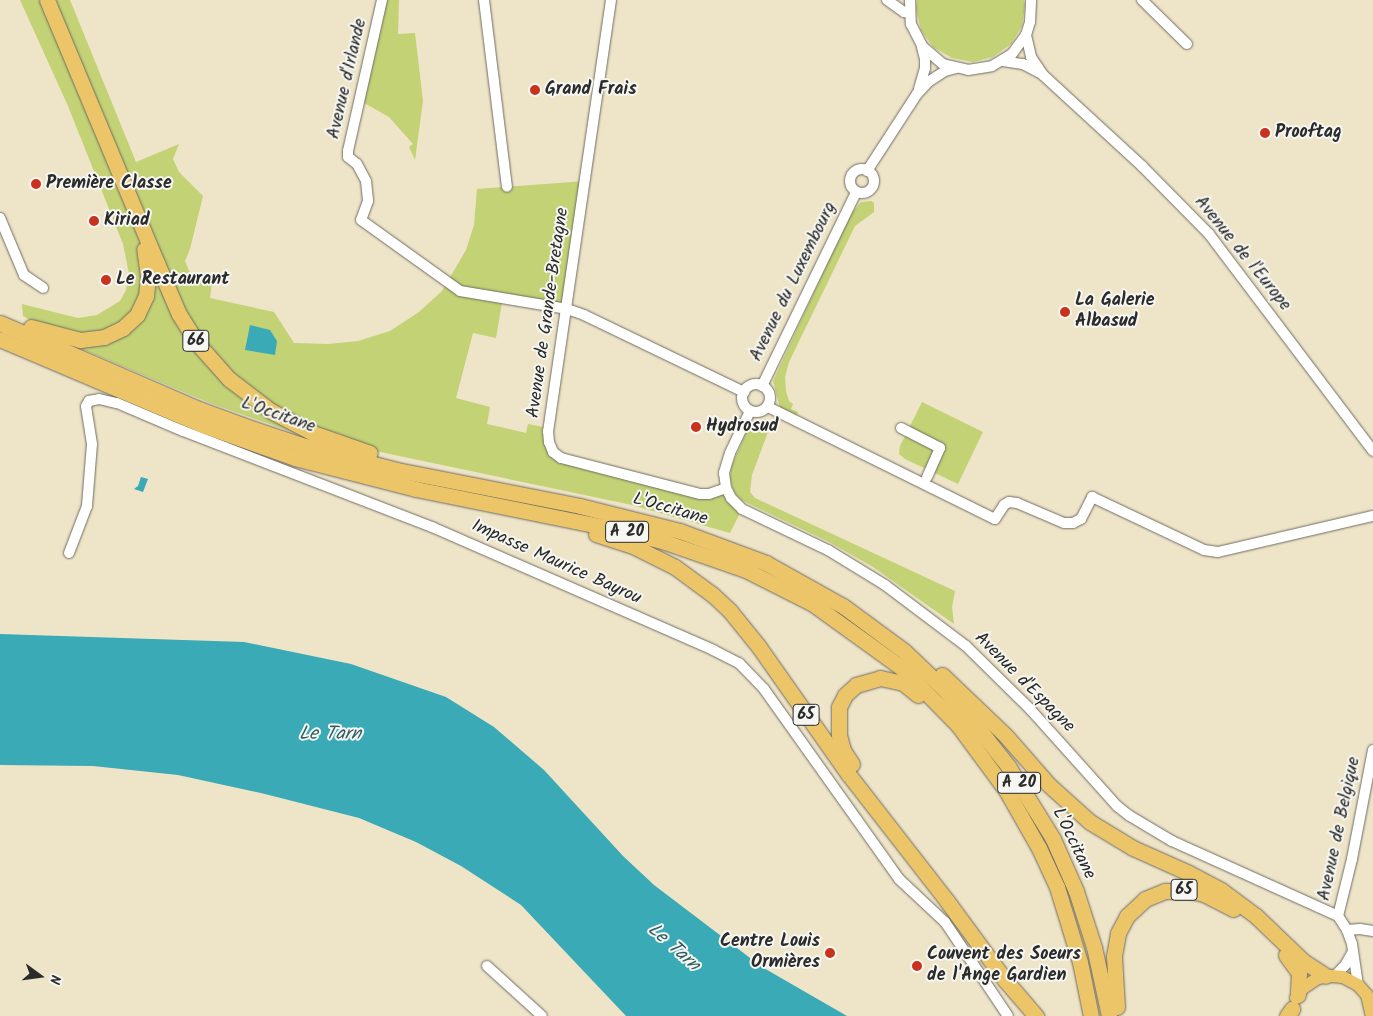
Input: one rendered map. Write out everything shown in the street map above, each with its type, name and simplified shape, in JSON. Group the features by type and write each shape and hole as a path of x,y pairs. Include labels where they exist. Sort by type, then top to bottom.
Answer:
{"highway":[{"path":"0,314 40,330 80,340 104,337 123,328 137,316 146,296 148,276 140,237 41,0"},
{"name":"66","path":"47,0 180,314 197,343 214,364 247,394 271,411 320,436 380,456 526,496"},
{"name":"L'Occitane","path":"0,323 183,402 254,429 360,461 630,518 712,541 766,563 803,582 862,619 904,651 943,688 1008,766 1053,839 1076,891 1094,947 1109,1016"},
{"name":"L'Occitane","path":"0,339 119,391 251,443 340,470 620,530 709,556 753,573 813,604 903,669 958,726 1006,790 1039,848 1057,887 1080,962 1091,1016"},
{"name":"65","path":"506,507 632,546 675,567 713,595 745,628 849,775 947,901 1005,980 1036,1016"},
{"name":"65","path":"862,619 915,650 977,706 1049,785 1090,822 1138,851 1189,873 1221,890 1256,916 1303,961 1331,976"},
{"name":"65","path":"1006,790 972,756 920,697 903,683 880,678 867,680 856,685 845,695 839,707 838,722 843,750 851,763 956,899 1015,981 1047,1016"},
{"name":"65","path":"1118,1016 1114,956 1118,932 1127,916 1145,899 1165,891 1190,890 1204,894 1236,911 1291,958 1299,973 1292,1009"}],"main road":[{"path":"1292,1009 1310,982 1331,976 1364,988 1370,1003 1372,1016"}],"street":[{"name":"Avenue d'Irlande","path":"382,0 348,151 348,157 357,164 366,181 368,201 361,220 460,291 567,309 684,362 744,392"},
{"path":"484,0 507,187"},
{"name":"Avenue de Grande-Bretagne","path":"611,0 548,430 548,442 553,452 561,458 700,494 709,494 726,488"},
{"path":"886,0 904,12 910,13"},
{"path":"910,0 913,30 922,46 925,59 925,68 917,94"},
{"path":"922,46 943,64 956,68 980,69 1003,61 1012,54 1026,35 1030,22 1031,0"},
{"path":"1142,0 1188,44"},
{"name":"Avenue de l'Europe","path":"1026,35 1031,57 1043,75 1143,167 1204,228 1373,451"},
{"name":"Avenue de l'Europe","path":"1003,61 1022,64 1043,75"},
{"path":"866,171 878,156 917,94 936,76 956,68"},
{"path":"858,171 866,171 872,176 872,186 865,193 856,192 850,185 850,178 858,171"},
{"name":"Avenue du Luxembourg","path":"762,386 856,192"},
{"path":"0,218 24,275 43,288"},
{"path":"753,385 762,386 770,395 768,407 760,412 750,411 744,405 744,392 753,385"},
{"name":"Impasse Maurice Bayrou","path":"69,553 87,506 92,444 86,406 89,401 99,398 117,403 263,463 432,527 713,650 739,664 764,689 899,879 946,922 1008,1016"},
{"path":"768,407 995,519 1004,505 1010,502 1064,522 1073,523 1081,519 1092,497 1204,550 1218,552 1235,550 1373,516"},
{"path":"726,488 724,473 730,453 750,411"},
{"path":"901,428 940,448 927,477"},
{"name":"Avenue d'Espagne","path":"726,488 731,498 742,509 836,555 885,586 966,646 1030,708 1117,806 1130,816 1172,841 1338,916"},
{"name":"Avenue de Belgique","path":"1338,916 1352,859 1373,750"},
{"path":"1338,916 1347,930 1364,988"},
{"path":"1347,930 1373,931"},
{"path":"1331,976 1346,964 1352,952"},
{"path":"487,966 542,1016"}],"green space":[{"path":"20,0 70,0 136,162 179,144 173,159 179,172 203,196 190,249 185,261 190,273 213,275 210,298 274,312 294,343 328,344 358,341 390,331 419,312 442,291 466,250 474,225 477,189 585,181 567,309 503,297 496,338 473,333 456,398 490,407 487,424 526,433 528,424 543,427 553,452 700,494 726,488 742,509 730,533 632,505 304,436 210,403 82,349 23,316 22,304 78,318 97,315 120,301 126,290 129,274 123,244 68,106"},
{"path":"382,0 399,0 398,34 415,33 423,101 415,160 409,147 413,144 389,117 359,100"},
{"path":"917,0 1024,0 1022,26 1011,44 993,57 973,62 952,58 933,47 921,30 916,9"},
{"path":"871,201 874,203 874,212 855,226 789,362 785,377 786,391 789,401 793,404 791,409 798,412 797,416 780,408 773,381 850,215 861,202"},
{"path":"922,402 983,432 958,484 905,459 899,454 900,446"},
{"path":"766,419 771,424 752,475 750,492 755,498 955,591 952,607 954,624 873,567 829,542 741,500 734,492 730,479 731,467 750,424"}],"water":[{"path":"250,325 270,330 277,341 275,355 245,350"},
{"path":"141,477 148,479 143,492 134,489 138,486"},
{"name":"Le Tarn","path":"0,634 244,642 351,664 446,697 494,727 544,770 623,856 654,885 762,967 847,1016 626,1016 521,905 461,866 416,842 359,818 265,794 178,775 93,766 0,765"}],"place":[{"name":"Grand Frais","path":"535,90"},
{"name":"Prooftag","path":"1265,133"},
{"name":"Première Classe","path":"36,184"},
{"name":"Kiriad","path":"94,221"},
{"name":"Le Restaurant","path":"106,280"},
{"name":"La Galerie Albasud","path":"1065,312"},
{"name":"Hydrosud","path":"696,427"},
{"name":"Centre Louis Ormières","path":"830,953"},
{"name":"Couvent des Soeurs de l'Ange Gardien","path":"917,966"}]}
